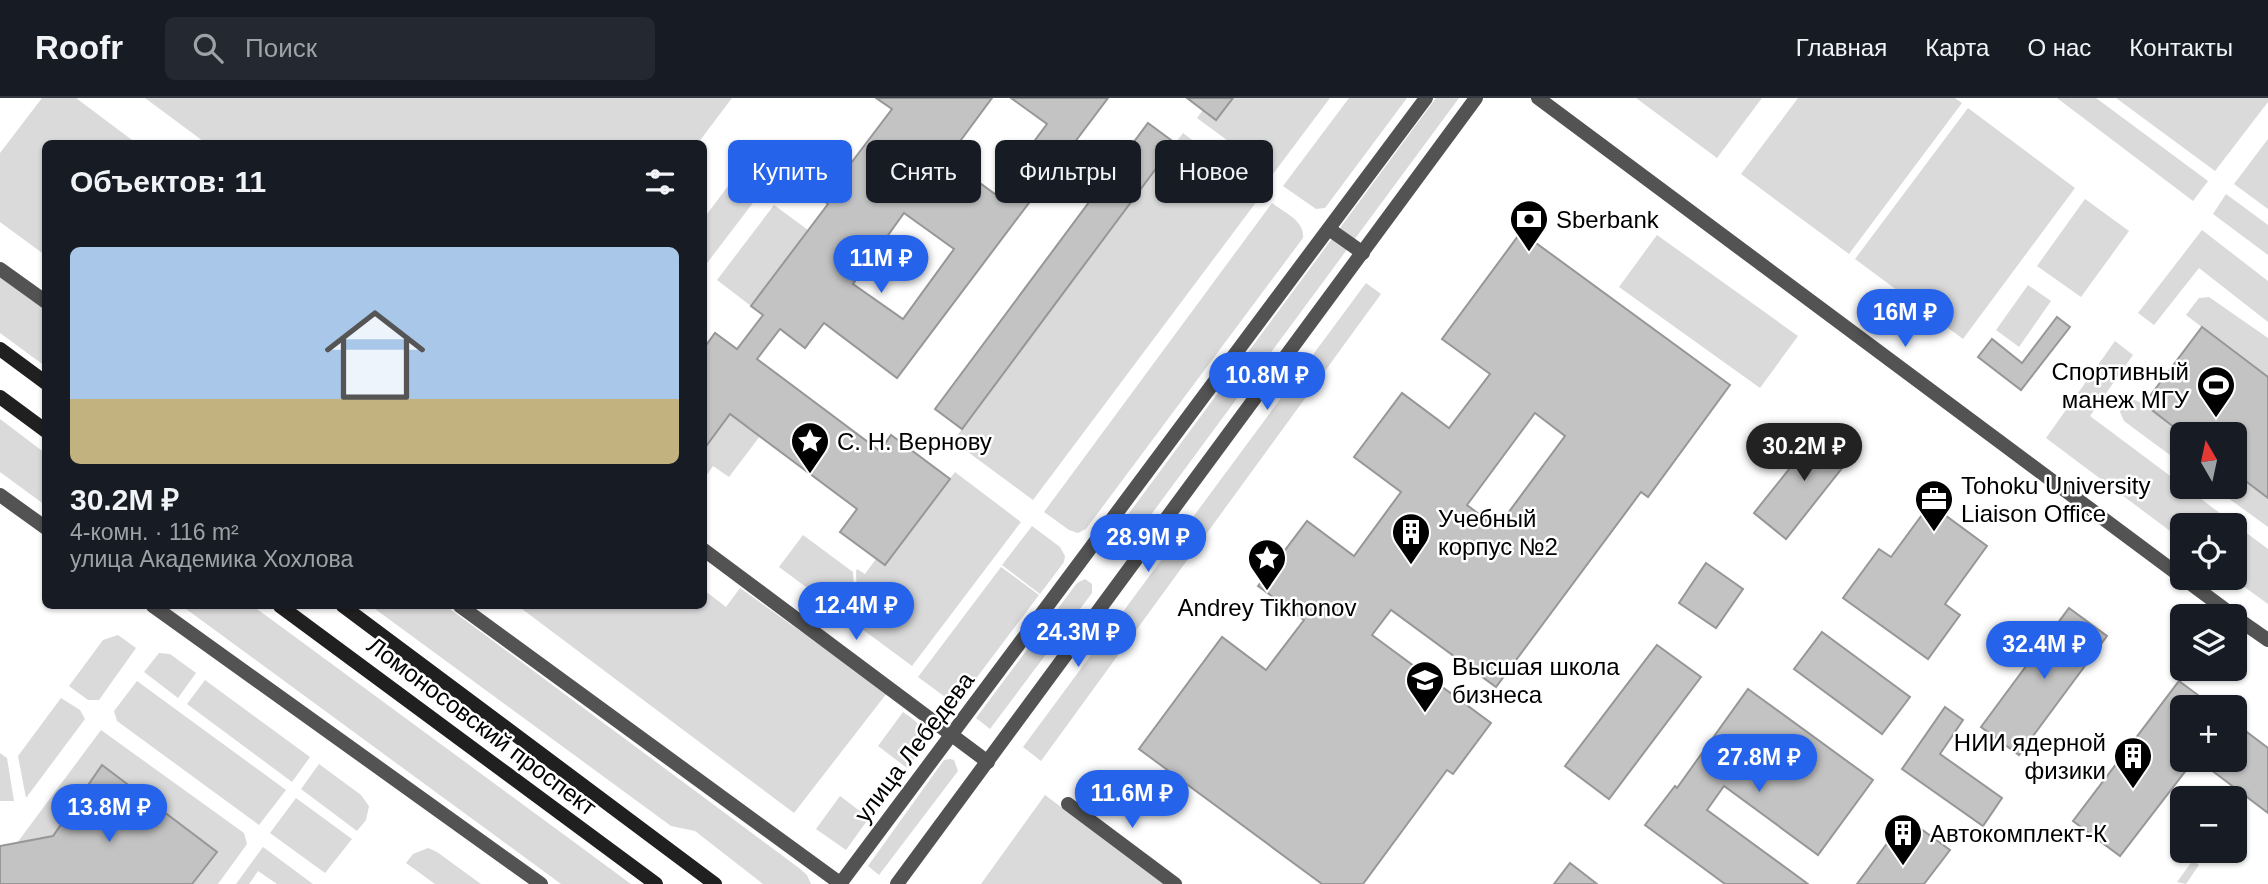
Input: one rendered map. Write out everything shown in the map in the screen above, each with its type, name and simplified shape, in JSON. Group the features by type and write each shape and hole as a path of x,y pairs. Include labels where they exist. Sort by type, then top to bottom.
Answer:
{"main road":[{"path":"0,349 42,380"},
{"path":"0,397 42,428"},
{"name":"Ломоносовский проспект","path":"285,609 656,884"},
{"name":"Ломоносовский проспект","path":"347,609 715,884"}],"street":[{"name":"улица Лебедева","path":"840,884 1426,98"},
{"path":"897,884 1476,98"},
{"path":"1538,98 2218,604"},
{"path":"1329,229 1363,253"},
{"path":"0,269 42,299"},
{"path":"0,495 42,525"},
{"path":"707,552 988,762"},
{"path":"157,609 541,884"},
{"path":"464,609 840,884"},
{"path":"2247,625 2268,640"},
{"path":"1068,804 1175,884"}],"shaded area":[{"path":"42,98 76,98 132,140 42,140 42,253 0,222 0,153"},
{"path":"145,98 732,98 700,140 202,140"},
{"path":"1233,98 1330,98 1273,174 1273,140 1227,140 1197,118 1203,110"},
{"path":"1349,98 1407,98 1325,208 1316,209 1283,186"},
{"path":"1436,98 1459,98 1139,531 1124,520"},
{"path":"1636,98 1762,98 1717,158"},
{"path":"1798,98 1955,98 1962,103 1849,254 1741,174"},
{"path":"2057,98 2096,98 2208,181 2193,201"},
{"path":"2116,98 2268,98 2268,102 2215,171"},
{"path":"1968,108 2075,188 1963,339 1855,259"},
{"path":"1183,133 1192,140 1178,140"},
{"path":"2268,139 2268,209 2234,184"},
{"path":"1155,170 1155,203 1256,203 1033,500 953,441 1131,203 1141,203 1141,189"},
{"path":"728,186 728,203 753,203 707,263 707,214"},
{"path":"2226,194 2268,225 2268,255 2213,214"},
{"path":"2085,199 2129,231 2081,297 2037,266"},
{"path":"1272,203 1288,214 1301,227 1303,238 1086,529 1078,533 1069,530 1044,512"},
{"path":"774,205 808,230 751,306 717,280"},
{"path":"2202,230 2268,281 2268,322 2199,268 2154,325 2138,313"},
{"path":"1657,235 1798,336 1760,388 1619,287"},
{"path":"0,277 42,308 42,364 0,333"},
{"path":"1366,283 1381,294 1041,761 1023,747"},
{"path":"2028,285 2051,301 2019,347 1996,330"},
{"path":"2209,297 2268,338 2268,377 2186,315 2199,298"},
{"path":"2115,341 2133,355 2090,416 2170,476 2170,499 2201,499 2220,513 2170,513 2170,531 2046,438"},
{"path":"2128,397 2144,404 2170,424 2170,455 2124,421 2120,412"},
{"path":"730,414 760,436 729,477 713,466 707,475 708,444"},
{"path":"0,419 42,451 42,503 0,472"},
{"path":"955,472 1021,522 912,666 858,626 856,571 857,569 865,574 876,559 885,565"},
{"path":"2247,482 2268,498 2268,527 2230,499 2247,499"},
{"path":"1032,526 1060,547 1065,556 1064,562 1040,594 1002,565"},
{"path":"2247,533 2268,549 2268,604 2247,589"},
{"path":"803,535 853,572 856,624 779,567"},
{"path":"1001,567 1039,595 956,705 918,677"},
{"path":"1085,579 1092,584 1092,593 990,729 976,718 1077,583"},
{"path":"740,588 887,693 794,813 522,609 707,609 707,592 726,607"},
{"path":"186,609 257,609 631,884 561,884"},
{"path":"375,609 450,609 799,868 807,875 811,884 763,884 695,831 671,826"},
{"path":"118,635 136,648 99,700 88,700 69,686 103,640"},
{"path":"159,653 170,654 196,673 178,698 144,672"},
{"path":"205,680 310,757 292,782 187,704"},
{"path":"137,681 286,790 259,825 117,721 114,711"},
{"path":"61,698 80,710 85,719 26,798 18,756"},
{"path":"903,712 919,724 926,742 907,768 878,746"},
{"path":"101,730 244,833 247,844 218,884 192,884 216,852 53,836 17,843"},
{"path":"0,753 7,758 14,801 0,801"},
{"path":"944,760 954,760 958,771 879,875 868,866"},
{"path":"319,764 361,795 369,806 366,820 357,831 301,789"},
{"path":"1045,795 1164,884 981,884"},
{"path":"840,796 869,818 846,850 816,829"},
{"path":"296,798 352,839 325,873 270,833"},
{"path":"263,847 313,884 277,884 258,871 249,884 236,884"},
{"path":"428,848 481,884 435,884 406,863 413,854"},
{"path":"2191,863 2199,865 2186,884 2177,882"}],"building":[{"path":"876,98 992,98 961,140 869,140 892,109"},
{"path":"1011,98 1108,98 1076,140 1035,140 1047,124"},
{"path":"1187,98 1233,98 1216,120"},
{"path":"1148,123 1171,140 1155,140 1155,170 1141,189 1141,140 1135,140"},
{"path":"866,143 866,203 981,203 981,184 995,194 995,203 1029,203 897,378 824,323 805,348 780,329 757,359 880,451 891,435 950,479 885,565 840,532 857,509 730,414 707,445 707,344 715,333 737,349 763,315 751,306 828,204 852,203 852,162","holes":["904,213 954,249 903,319 853,284"]},
{"path":"1088,203 1130,203 962,429 935,409"},
{"name":"Учебный корпус №2","path":"1521,232 1730,385 1648,497 1641,492 1496,687 1391,610 1372,635 1491,723 1453,774 1447,770 1363,884 1322,884 1139,749 1222,637 1266,670 1304,620 1258,586 1307,521 1354,556 1401,492 1354,457 1402,393 1449,428 1490,374 1442,339","holes":["1535,413 1565,436 1497,528 1467,505"]},
{"path":"2057,317 2070,327 2021,390 1978,357 1992,339 2022,363"},
{"name":"Спортивный манеж МГУ","path":"2202,327 2268,377 2268,498 2247,482 2247,422 2170,424 2144,404"},
{"path":"1822,428 1854,453 1786,539 1754,513"},
{"path":"1930,504 1987,546 1945,604 1960,615 1928,659 1843,598 1879,549 1891,557"},
{"path":"1706,563 1743,589 1716,628 1679,603"},
{"path":"2069,608 2107,636 2019,755 1981,727"},
{"path":"1822,632 1910,697 1882,734 1794,669"},
{"path":"1657,645 1701,677 1609,799 1565,766"},
{"name":"НИИ ядерной физики","path":"2179,681 2198,695 2170,695 2170,772 2185,772 2174,786 2170,786 2170,791 2120,856 2073,821"},
{"path":"1748,689 1873,780 1818,855 1724,786 1707,810 1808,884 1725,884 1645,825 1675,786 1677,788"},
{"path":"1945,707 1963,720 1940,754 2002,798 1983,826 1902,769"},
{"path":"2247,732 2268,748 2268,813 2247,797 2247,786 2232,786 2214,772 2247,772"},
{"path":"102,765 217,852 192,884 0,884 0,846 53,836"},
{"name":"Автокомплект-К","path":"1906,818 1950,850 1924,884 1857,884"},
{"path":"1570,863 1597,884 1554,884"}],"place":[{"name":"Sberbank","path":"1529,253"},
{"name":"Спортивный манеж МГУ","path":"2216,419"},
{"name":"С. Н. Вернову","path":"810,475"},
{"name":"Tohoku University Liaison Office","path":"1934,533"},
{"name":"Учебный корпус №2","path":"1411,566"},
{"name":"Andrey Tikhonov","path":"1267,592"},
{"name":"Высшая школа бизнеса","path":"1425,714"},
{"name":"НИИ ядерной физики","path":"2133,790"},
{"name":"Автокомплект-К","path":"1903,867"}]}
